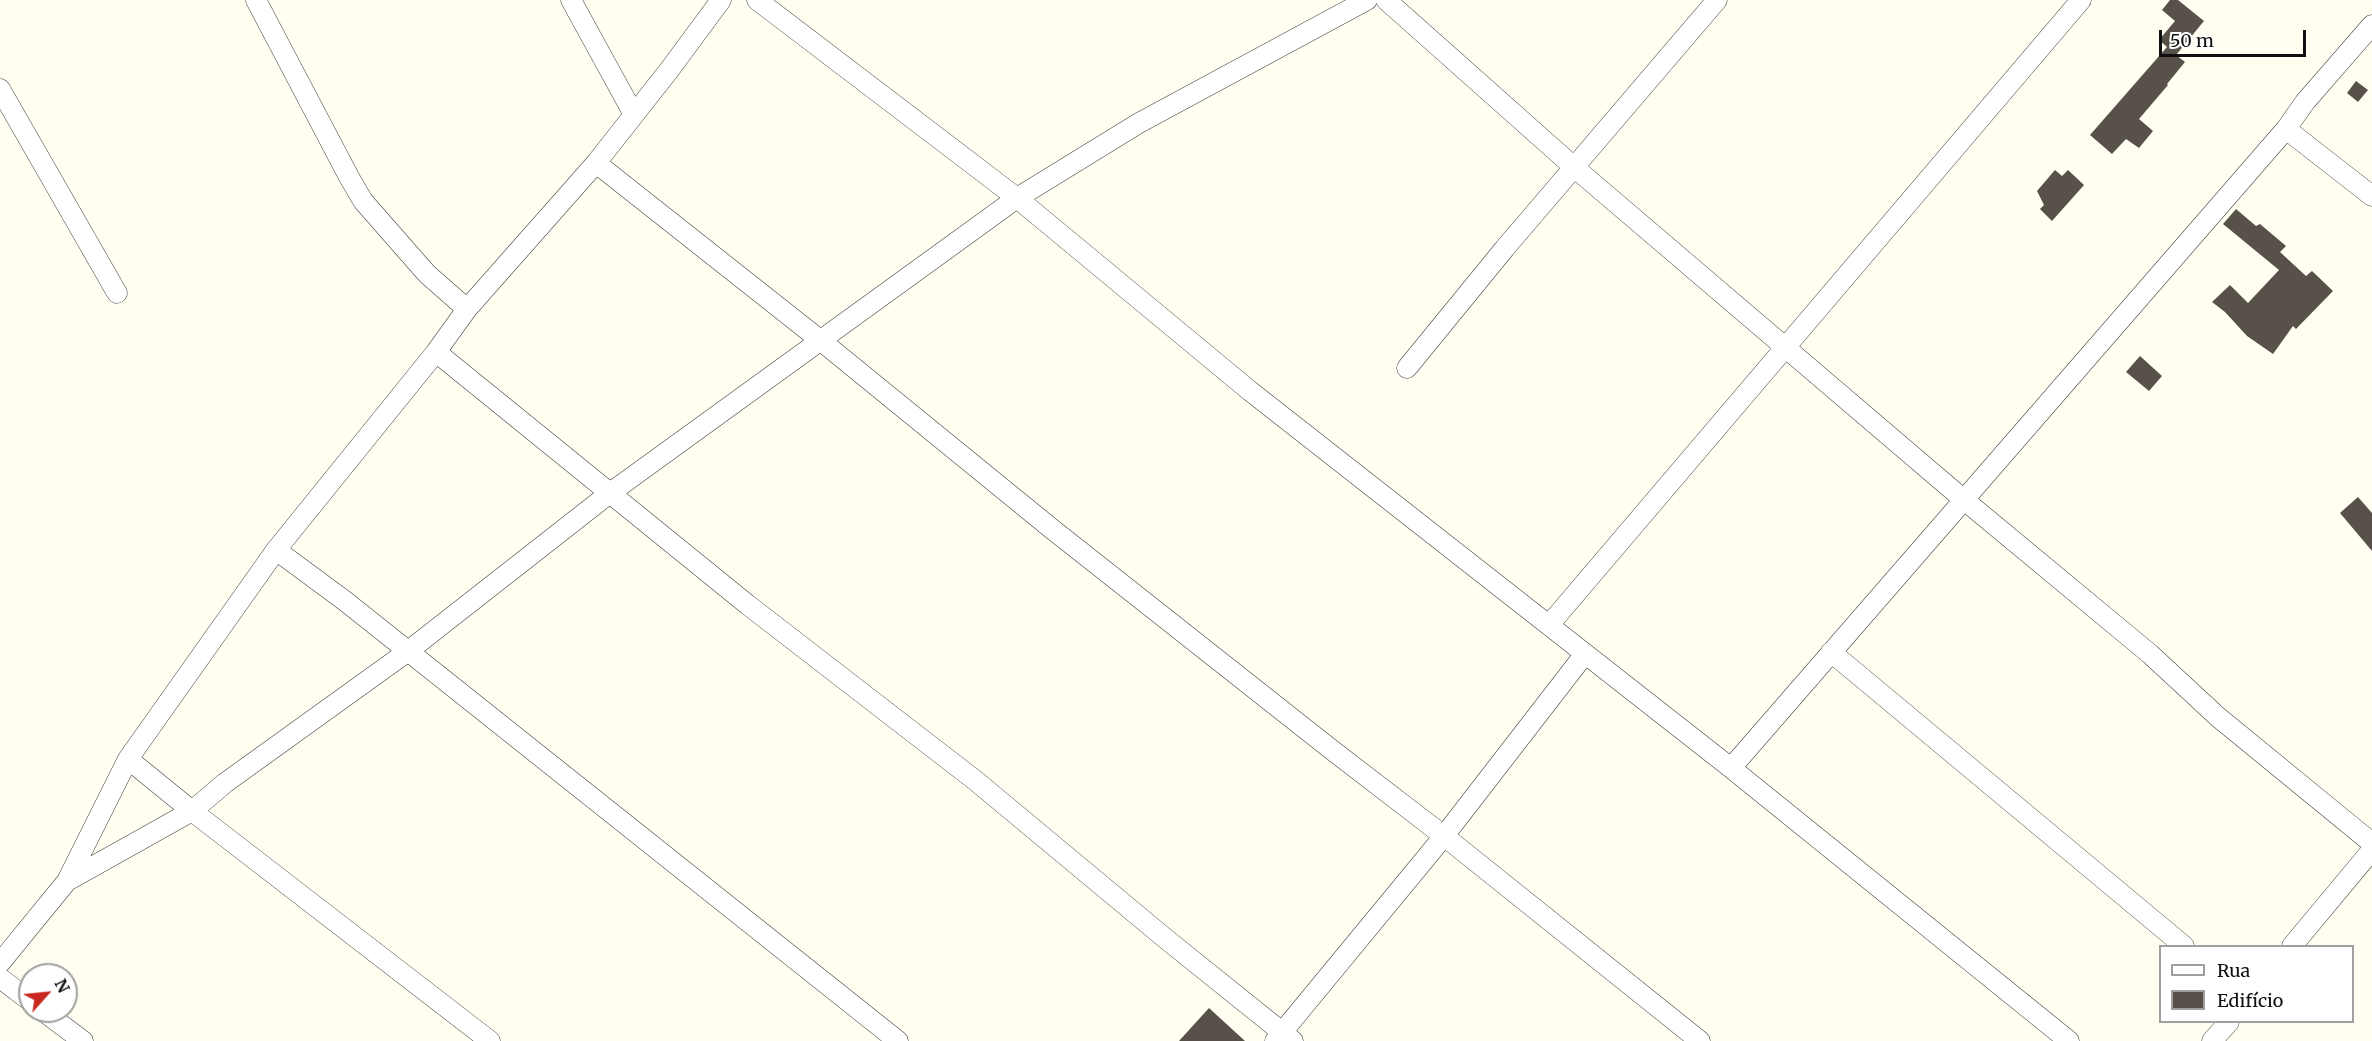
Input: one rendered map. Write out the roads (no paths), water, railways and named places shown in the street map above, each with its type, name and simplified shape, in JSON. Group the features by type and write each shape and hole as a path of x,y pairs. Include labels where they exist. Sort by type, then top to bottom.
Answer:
{"street":[{"path":"256,0 363,201 427,274 468,309"},
{"path":"571,0 633,113"},
{"path":"0,963 67,881 128,759 276,550 468,309 596,163 721,0"},
{"path":"757,0 1017,198 1250,391 1731,768 2069,1041"},
{"path":"67,881 192,811 225,783 407,652 610,494 1017,198 1139,123 1367,0"},
{"path":"1386,0 1575,168 1963,499 2150,654 2218,717 2372,843"},
{"path":"1407,368 1505,248 1717,0"},
{"path":"1549,625 2081,0"},
{"path":"1731,768 2286,129 2305,102 2372,25"},
{"path":"0,89 117,293"},
{"path":"2286,129 2372,196"},
{"path":"596,163 820,340 1052,529 1444,836 1700,1041"},
{"path":"436,352 756,612 976,782 1284,1038 1584,655"},
{"path":"276,550 345,601 898,1041"},
{"path":"1831,652 2183,945"},
{"path":"128,759 490,1041"},
{"path":"2293,945 2372,850"},
{"path":"0,978 18,992"},
{"path":"60,1023 83,1041"},
{"path":"2212,1041 2228,1023"}]}
